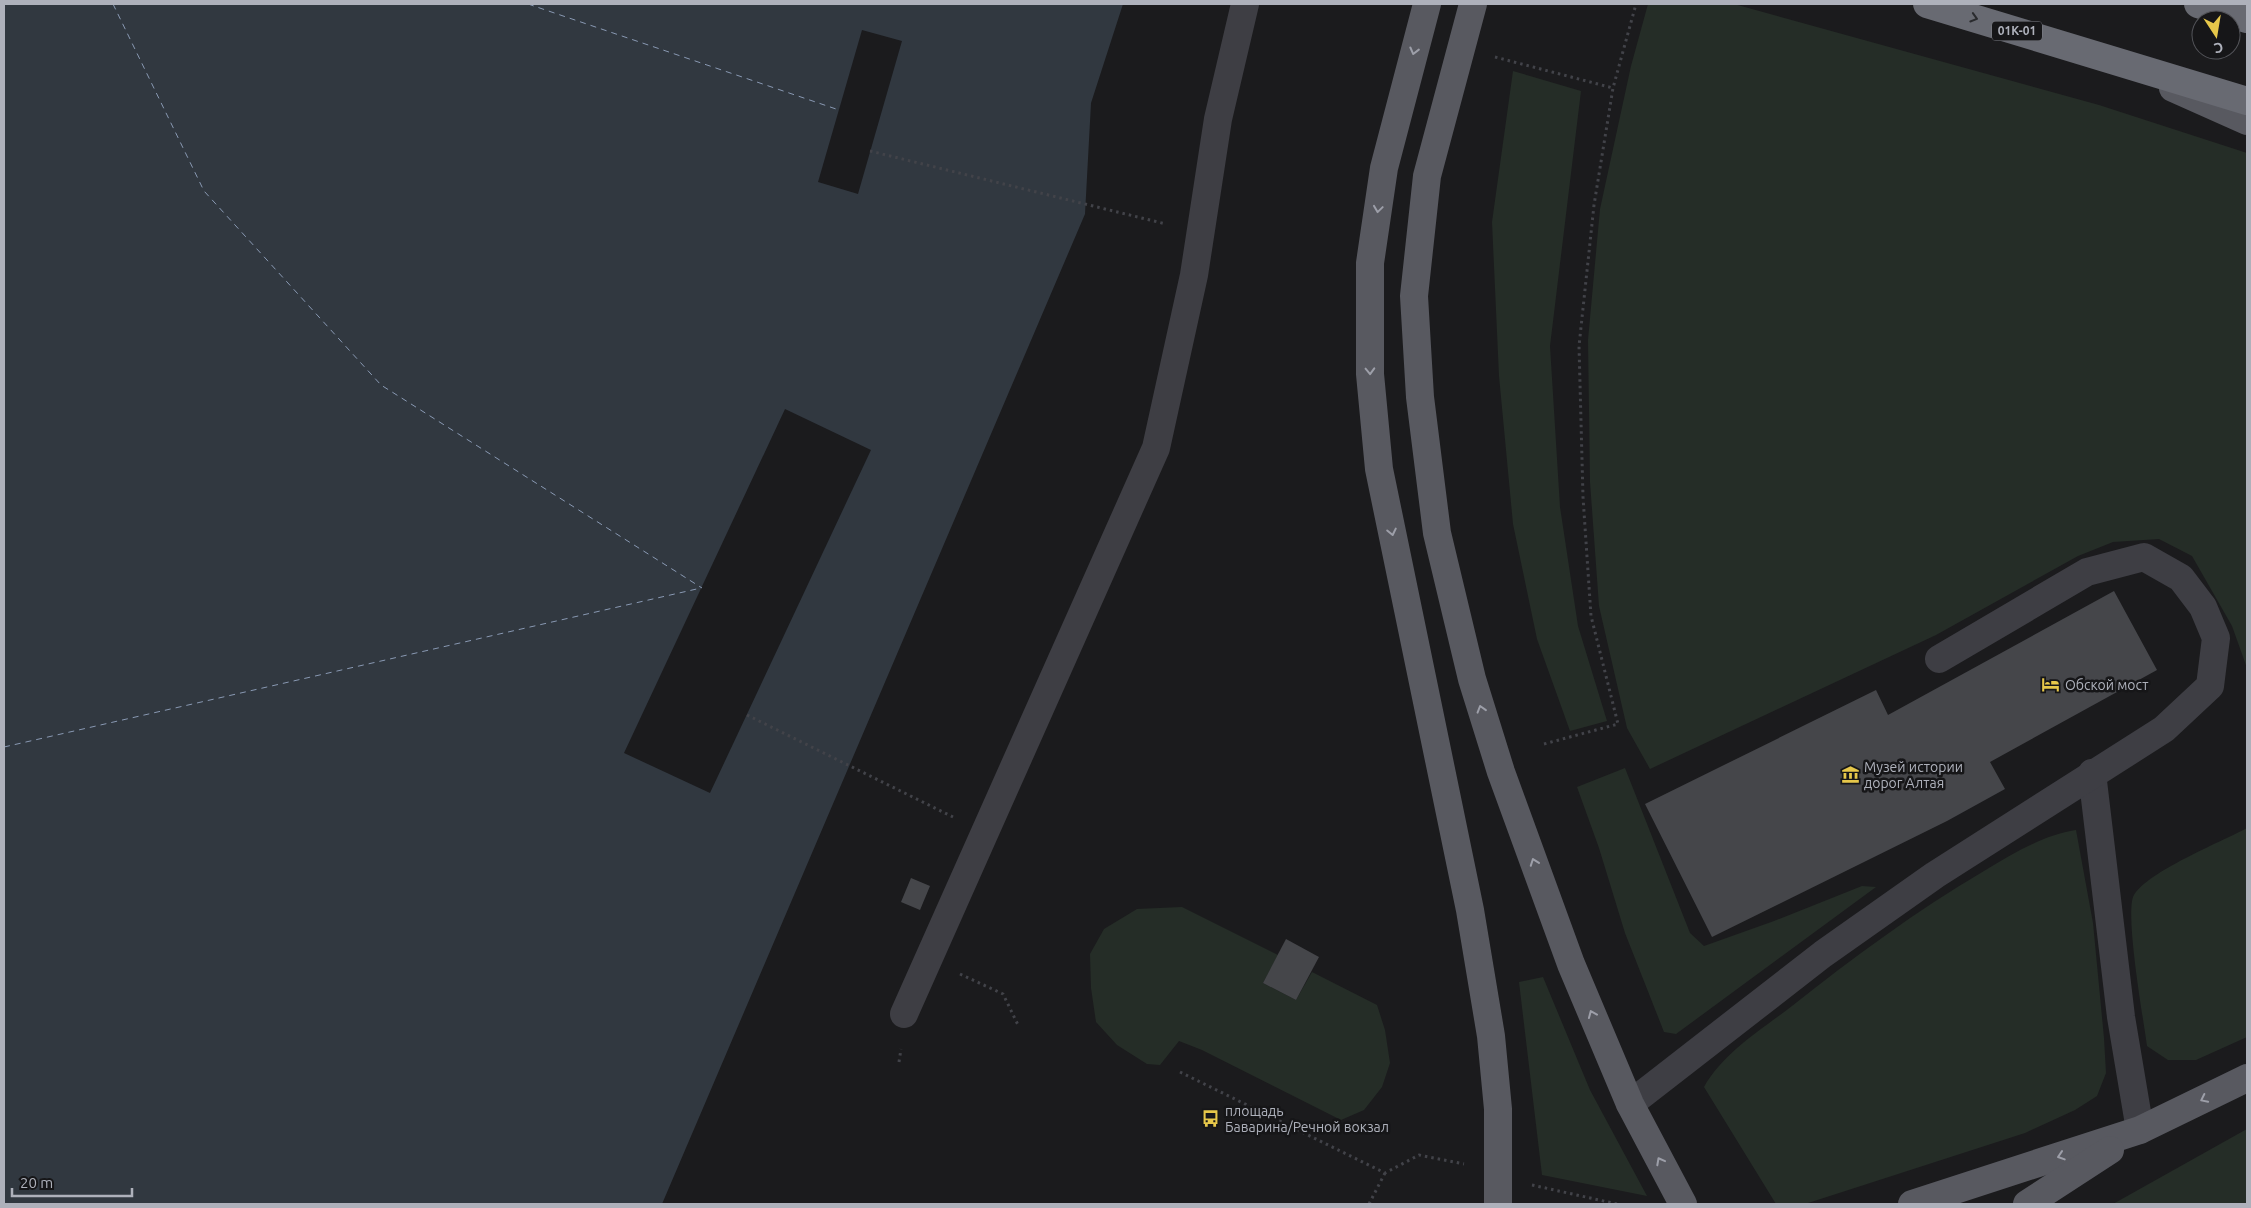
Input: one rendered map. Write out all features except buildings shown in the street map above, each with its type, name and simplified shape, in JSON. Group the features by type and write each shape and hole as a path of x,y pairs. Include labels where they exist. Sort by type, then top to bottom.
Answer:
{"highway":[{"name":"01К-01","path":"1927,4 2247,101"},
{"path":"2198,4 2247,18"}],"main road":[{"path":"1428,4 1383,178 1370,262 1370,374 1379,469 1470,910 1491,1036 1498,1109 1498,1204"},
{"path":"1473,4 1427,176 1414,296 1420,397 1438,533 1472,679 1500,772 1571,964 1630,1104 1683,1204"},
{"path":"2108,59 2247,121"},
{"path":"2027,1204 2140,1130 2247,1078"},
{"path":"1912,1204 2140,1130"}],"street":[{"path":"904,1014 1156,448 1194,275 1218,119 1245,4"},
{"path":"1630,1104 1823,954 1935,875 2029,816 2092,773 2164,729 2210,686 2216,638 2203,607 2181,578 2144,558 2087,572 1939,659"},
{"path":"2092,773 2120,1008 2140,1130"}],"path":[{"path":"1544,744 1618,724 1591,616 1584,497 1579,346 1594,205 1613,88 1636,4"},
{"path":"1492,56 1613,88"},
{"path":"870,151 1144,219"},
{"path":"747,715 929,805"},
{"path":"957,972 1003,994 1019,1026"},
{"path":"1180,1072 1385,1173"},
{"path":"1369,1204 1385,1173 1419,1155 1464,1164 1499,1177 1617,1204"}],"shaded area":[{"path":"4,4 1123,4 1091,103 1085,214 662,1204 4,1204"},
{"path":"1648,4 1734,4 2099,105 2247,153 2247,668 2232,626 2192,556 2159,539 2113,542 2078,556 1936,635 1650,769 1627,728 1599,606 1590,482 1588,340 1600,209 1631,66"},
{"path":"1513,71 1581,91 1550,346 1560,507 1578,626 1607,721 1570,731 1537,639 1513,524 1499,376 1492,222"},
{"path":"1625,768 1690,933 1704,946 1862,886 1876,887 1676,1034 1664,1032 1625,933 1599,848 1577,787"},
{"path":"2247,828 2247,1037 2196,1060 2168,1060 2147,1046 2131,922 2134,895 2142,886 2169,867"},
{"path":"2076,830 2093,923 2104,1038 2106,1073 2097,1096 2075,1110 2025,1133 1805,1204 1776,1204 1704,1087 1712,1075 1732,1052 1862,952 1910,918 1959,886 2017,852 2052,836"},
{"path":"1182,907 1278,955 1263,983 1296,1000 1312,972 1377,1005 1385,1030 1390,1063 1382,1087 1364,1110 1341,1120 1202,1050 1179,1041 1160,1065 1147,1064 1117,1045 1096,1022 1091,988 1090,954 1104,929 1137,909"},
{"path":"1543,977 1590,1090 1647,1196 1542,1175 1519,982"},
{"path":"2247,1129 2247,1204 2113,1204 2238,1134"}],"pier":[{"path":"862,30 902,41 858,194 818,182"},
{"path":"785,409 871,450 710,793 624,753"}],"ferry route":[{"path":"113,4 204,191 381,385 702,588"},
{"path":"528,4 839,110"},
{"path":"4,747 701,588"}],"place":[{"name":"Обской мост","path":"2051,685"},
{"name":"Музей истории дорог Алтая","path":"1850,775"},
{"name":"площадь Баварина/Речной вокзал","path":"1211,1119"}]}
